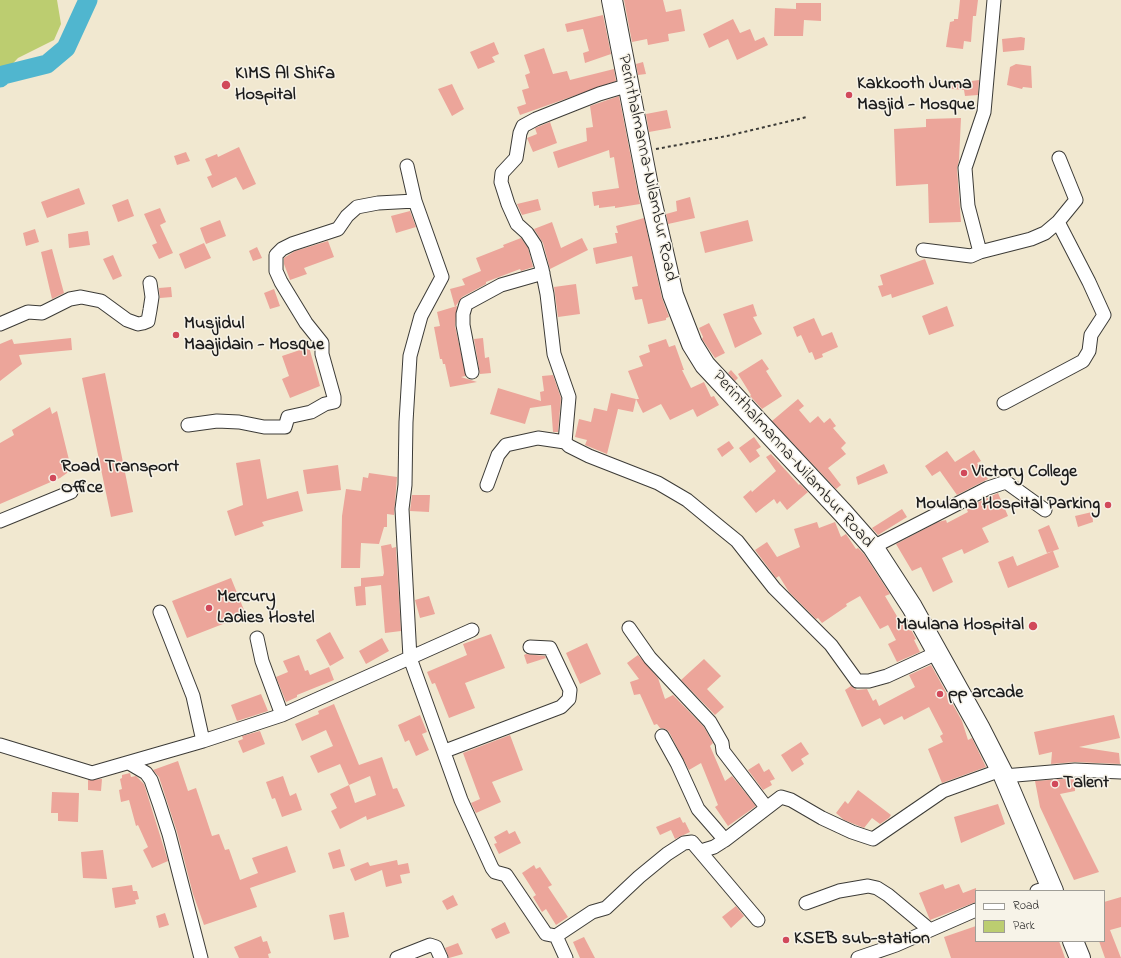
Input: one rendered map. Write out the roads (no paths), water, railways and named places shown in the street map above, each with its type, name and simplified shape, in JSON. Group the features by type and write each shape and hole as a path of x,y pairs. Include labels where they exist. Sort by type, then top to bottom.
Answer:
{"main road":[{"name":"Perinthalmanna-Nilambur Road","path":"612,0 643,151 649,191 673,295 696,351 705,365 873,547 939,652 1002,773 1047,890"},
{"path":"1073,942 1080,958"}],"street":[{"path":"980,252 968,206 965,168 984,112 994,0"},
{"path":"565,442 569,396 554,354 543,273 535,245 527,233 517,224 503,191 501,182 502,173 516,158 520,133 523,126 536,119 599,94 629,85"},
{"path":"923,250 971,256 980,252 1031,239 1045,233 1058,222 1076,200 1059,158"},
{"path":"407,166 415,201 442,277 421,316 410,356 406,422 405,485 402,509 410,658 461,800 492,868 495,872 506,875 546,934 556,936 592,912 606,908 639,877 667,854 684,843 692,842 758,920"},
{"path":"188,425 217,420 239,422 264,427 285,427 288,417 311,412 325,404 334,402 334,397 322,354 322,343 306,323 281,282 276,271 276,255 282,249 292,244 338,229 347,216 357,207 378,203 415,201"},
{"path":"1004,403 1083,361 1089,351 1091,335 1104,315 1058,222"},
{"path":"472,372 463,325 463,314 466,304 501,285 543,273"},
{"path":"0,324 28,312 42,313 70,299 81,297 101,301 128,320 138,324 143,324 148,321 150,310 150,284"},
{"path":"487,485 498,455 506,445 538,438 565,442 569,446 589,456 658,483 687,500 722,528 737,541 774,588 831,645 857,681 869,681 887,676 939,652"},
{"path":"873,547 988,488 1006,482 1045,510"},
{"path":"0,521 71,492"},
{"path":"160,612 193,696 203,741"},
{"path":"629,628 650,658 710,722 722,743 723,751 766,807"},
{"path":"0,745 92,773 203,741 282,714 472,630"},
{"path":"257,638 262,661 282,714"},
{"path":"445,752 561,707 569,699 570,690 550,648 530,646"},
{"path":"662,736 677,763 698,809 725,840"},
{"path":"129,762 146,773 159,803 169,834 201,958"},
{"path":"701,851 714,847 725,840 766,807 781,797 791,800 822,818 852,832 873,839 943,791 1002,773 1075,770 1121,772"},
{"path":"806,903 839,891 868,886 877,888 888,895 930,930"},
{"path":"858,958 896,945 975,910"},
{"path":"556,936 566,958"},
{"path":"397,958 430,945 436,948 441,958"}],"waterway":[{"path":"0,78 3,75 47,64 66,48 88,0"}],"place":[{"name":"KIMS Al Shifa Hospital","path":"226,85"},
{"name":"Kakkooth Juma Masjid - Mosque","path":"849,95"},
{"name":"Musjidul Maajidain - Mosque","path":"176,335"},
{"name":"Victory College","path":"964,473"},
{"name":"Road Transport Office","path":"53,478"},
{"name":"Moulana Hospital Parking","path":"1108,505"},
{"name":"Mercury Ladies Hostel","path":"209,608"},
{"name":"Maulana Hospital","path":"1033,626"},
{"name":"pp arcade","path":"940,694"},
{"name":"Talent","path":"1055,784"},
{"name":"KSEB sub-station","path":"786,940"}]}
